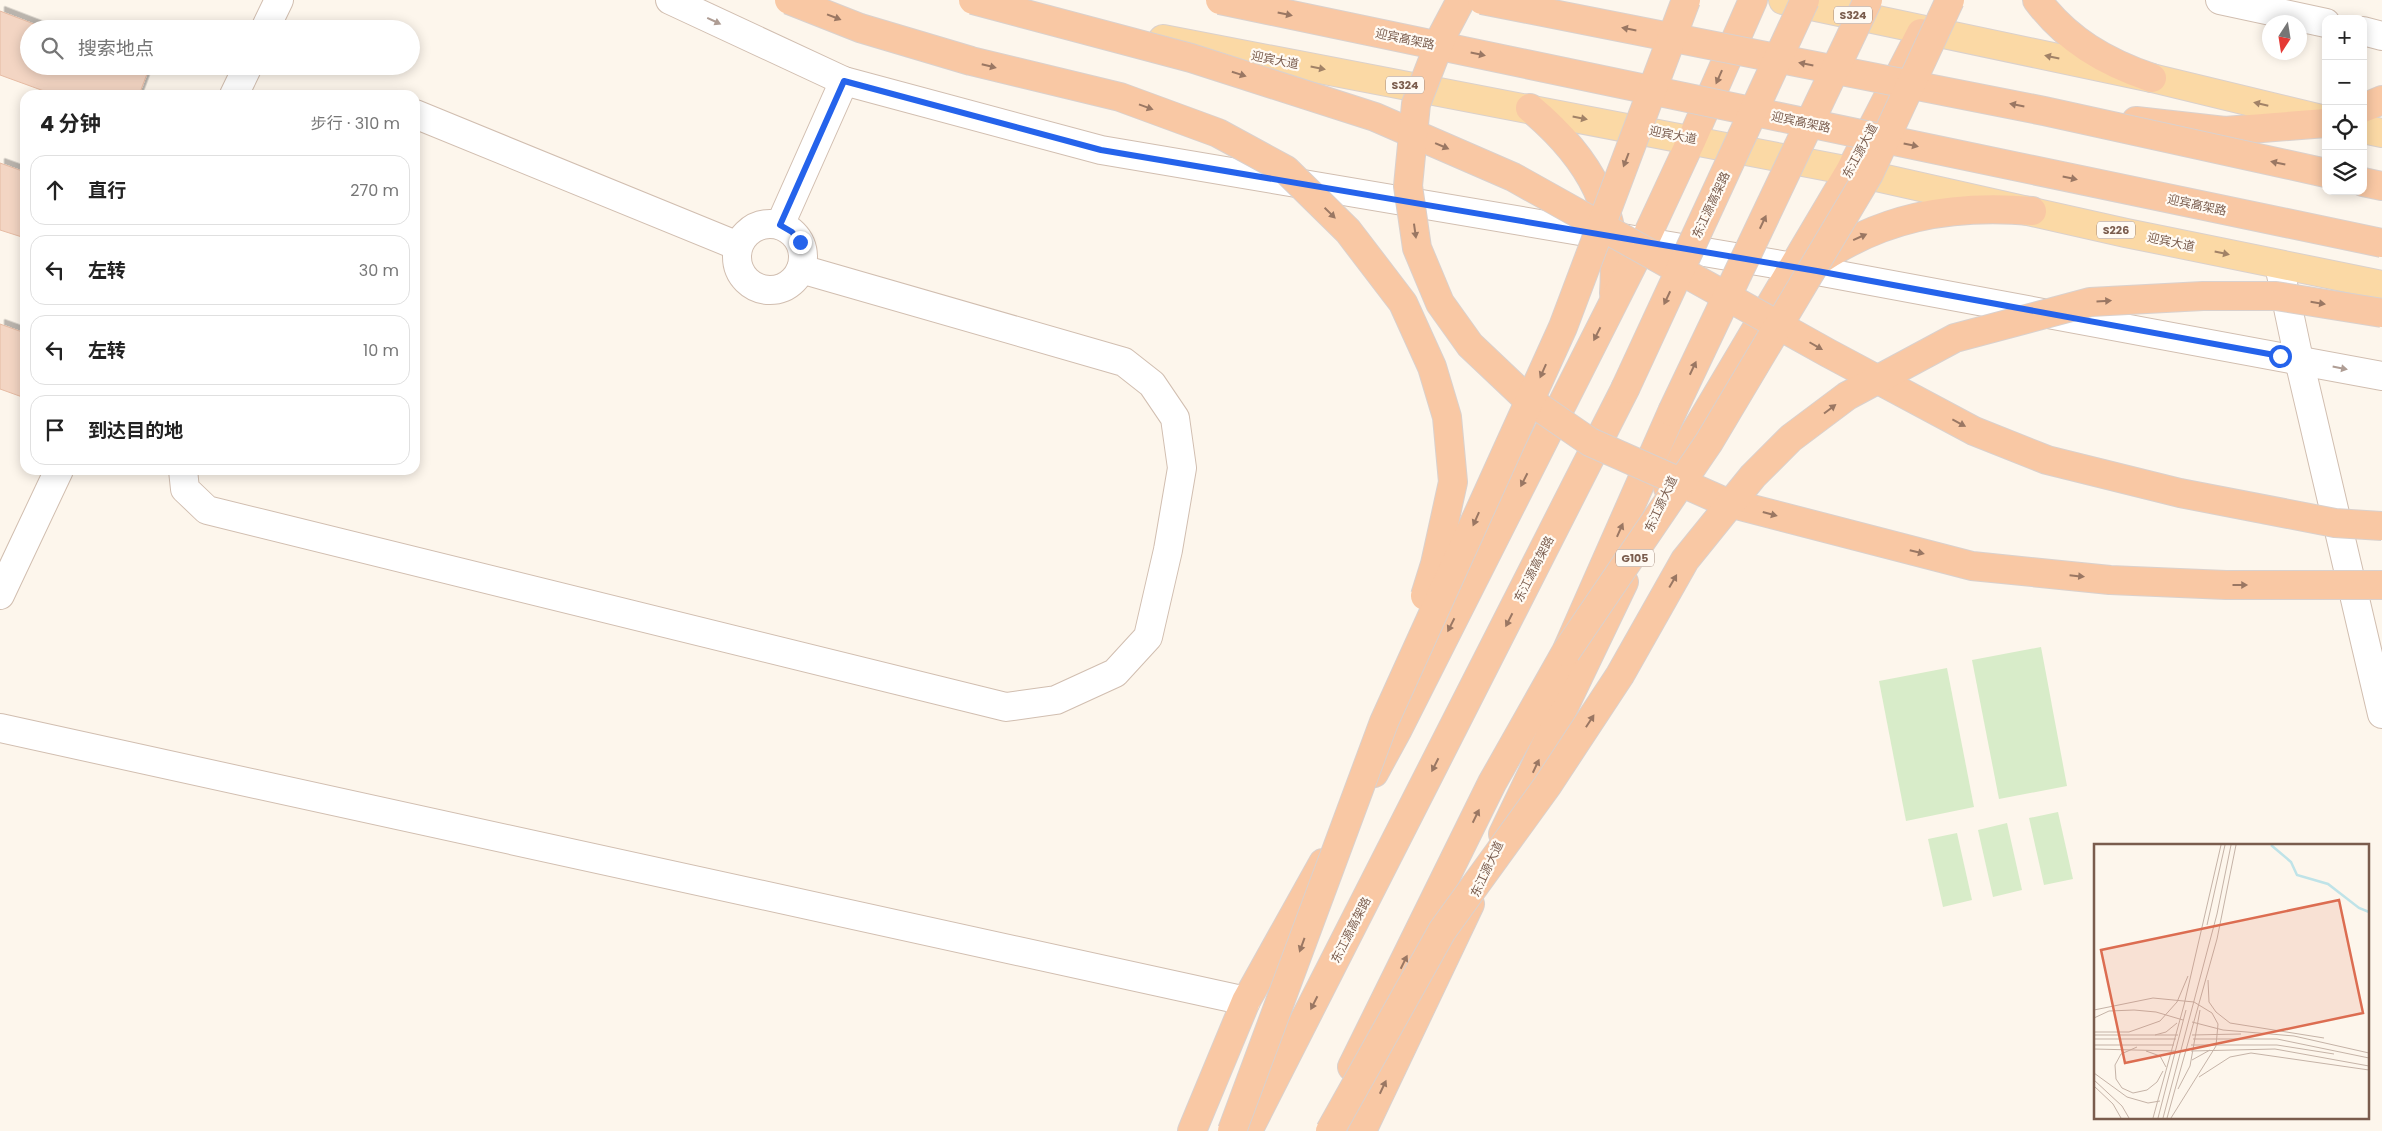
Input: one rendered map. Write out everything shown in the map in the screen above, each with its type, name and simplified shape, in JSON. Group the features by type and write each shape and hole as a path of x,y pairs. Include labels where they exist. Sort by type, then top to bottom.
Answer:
{"highway":[{"path":"789,0 870,30 971,61 1120,97 1218,133 1286,170 1348,231 1403,303 1432,367 1447,418 1454,482 1435,564 1384,722 1232,1131"},
{"path":"973,0 1191,58 1366,114 1496,169 1828,353 1966,426 2047,460 2180,493 2306,518 2335,523 2382,526"},
{"name":"迎宾高架路","path":"1220,0 2382,243"},
{"path":"1461,0 1443,34 1416,104 1408,186 1417,248 1440,303 1470,345 1526,398 1590,442 1725,502 1972,566 2110,580 2226,585 2382,585"},
{"path":"1482,0 2044,111 2322,172"},
{"path":"1384,722 1563,327 1686,0"},
{"path":"1192,1131 1246,1000 1398,728 1644,242 1753,0"},
{"name":"东江源高架路","path":"1248,1131 1626,389 1805,0"},
{"path":"1566,652 1672,412 1868,0"},
{"name":"东江源大道","path":"1362,1131 1694,434 1777,294 1800,268 1922,31 1936,0"},
{"path":"1321,1131 1492,783 1566,652 1708,442 1869,174 1950,0"},
{"path":"2037,0 2050,18 2072,38 2088,49 2123,69 2152,78"},
{"path":"2367,106 2382,100"},
{"path":"1530,108 1554,128 1575,151 1605,206 1613,236 1616,270 1614,302"},
{"path":"2044,111 2225,131 2322,122"},
{"path":"2367,183 2382,186"},
{"path":"1800,268 1882,227 1918,216 1956,209 1994,208 2032,211"},
{"path":"1330,1131 1442,931 1547,786 1610,691 1685,560 1753,476 1790,438 1848,396 1955,338 2090,302 2203,296 2276,296 2382,313"}],"main road":[{"name":"迎宾大道","path":"960,0 1692,139 2382,285"},
{"name":"S324","path":"1783,0 1922,31"},
{"path":"1922,31 2152,78 2322,121"},
{"path":"2367,130 2382,133"}],"street":[{"path":"269,20 279,0"},
{"path":"670,0 844,81 1101,150 1800,268 2382,376"},
{"path":"2220,0 2322,22"},
{"path":"2367,32 2382,36"},
{"path":"236,90 244,75"},
{"path":"780,225 844,81"},
{"path":"420,116 738,246"},
{"path":"766,224 780,225 792,232 800,242 803,256 801,269 793,280 782,287 769,290 756,286 746,279 739,269 736,258 738,246 744,236 753,228 766,224"},
{"path":"2279,264 2299,360 2382,714"},
{"path":"184,475 185,489 207,510 1006,707 1056,700 1115,673 1148,637 1168,550 1182,468 1175,418 1152,384 1124,362 801,269"},
{"path":"0,596 57,475"},
{"path":"0,728 1246,1000"}],"green space":[{"path":"2041,647 2067,786 1999,799 1972,660"},
{"path":"1947,668 1974,807 1906,821 1879,681"},
{"path":"2058,812 2073,879 2044,885 2029,818"},
{"path":"2007,823 2022,890 1993,897 1978,830"},
{"path":"1957,833 1972,900 1943,907 1928,839"}],"building":[{"path":"0,11 24,20 20,20 20,75 147,75 141,90 41,90 0,75"},
{"path":"0,163 20,170 20,236 0,230"},
{"path":"0,324 20,331 20,396 0,389"}],"route":[{"path":"800,242 792,232 780,225 844,81 1101,150 1817,271 2280,356"}]}
